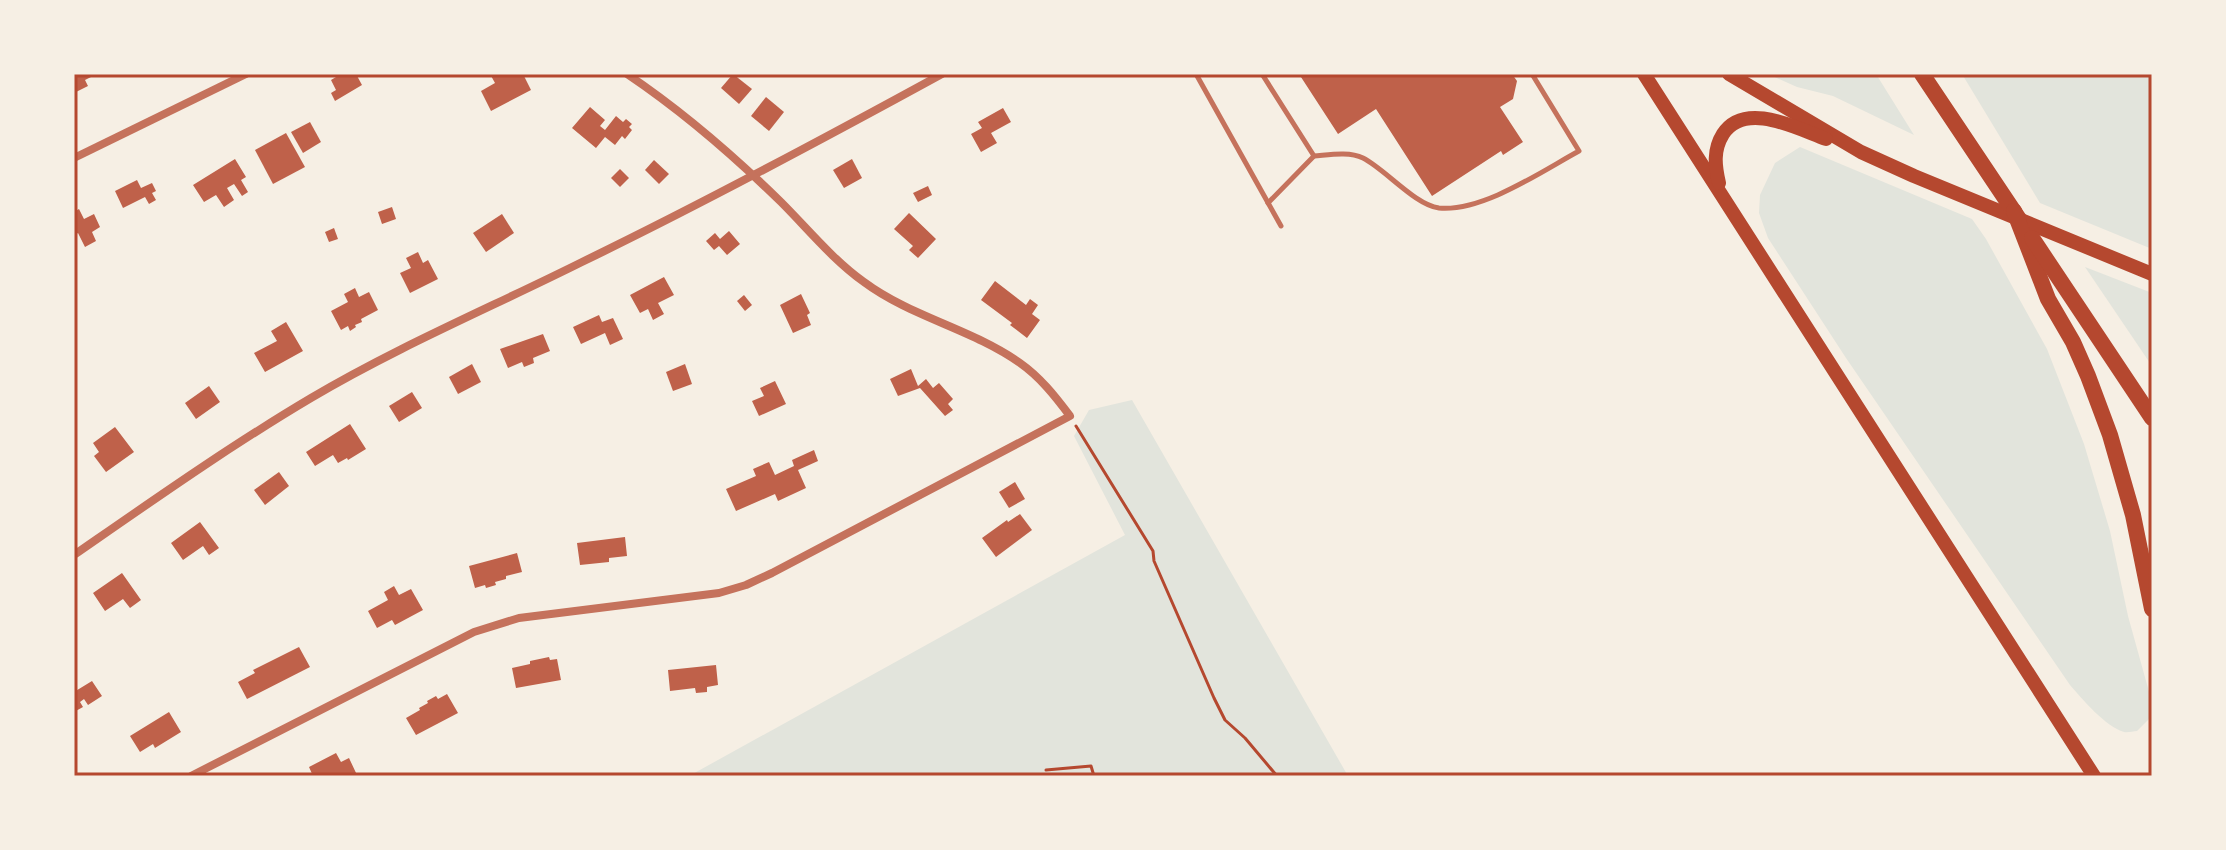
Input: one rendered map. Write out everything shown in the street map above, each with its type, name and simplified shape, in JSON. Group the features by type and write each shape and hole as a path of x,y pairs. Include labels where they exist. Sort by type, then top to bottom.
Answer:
{"highway":[{"path":"1922,74 2152,418"},
{"path":"2014,211 2048,299 2088,376 2110,435 2133,515 2152,609"}],"main road":[{"path":"1644,74 2094,776"},
{"path":"1729,74 1861,152"},
{"path":"1726,202 1717,174 1716,150 1723,134 1740,120 1771,120 1861,152 2152,274"}],"street":[{"path":"74,158 246,74"},
{"path":"191,776 495,624 519,618 719,593 746,585 1070,416 1048,388 1022,364 993,346 894,301 845,268 755,176 698,126 627,74"},
{"path":"74,555 195,471 311,398 455,322 549,279 755,176 942,74"}],"lane":[{"path":"1196,74 1281,226"},
{"path":"1262,74 1314,156"},
{"path":"1268,203 1314,156 1341,155 1361,157 1424,203 1438,208 1462,206 1497,197 1579,151 1532,74"}],"path":[{"path":"1070,416 1153,551 1154,561 1225,720 1245,738 1277,776"},
{"path":"1046,770 1091,766 1094,776"}],"shaded area":[{"path":"1768,74 1876,74 1914,135 1833,96 1797,87"},
{"path":"1962,74 2152,74 2152,249 2040,203"},
{"path":"1800,147 1972,219 1986,239 2047,349 2084,444 2110,531 2128,616 2151,699 2150,718 2137,731 2124,732 2110,725 2070,685 1846,358 1768,238 1759,213 1760,195 1775,163"},
{"path":"2085,267 2152,293 2152,366"},
{"path":"1132,400 1348,776 689,776 1125,535 1074,436 1089,410"}],"building":[{"path":"74,74 97,74 85,80 88,86 74,93"},
{"path":"341,74 356,74 362,85 335,101 331,93 336,90 331,80"},
{"path":"490,74 523,74 531,90 491,111 481,91 495,83"},
{"path":"733,74 752,89 739,104 721,88"},
{"path":"1299,74 1512,74 1517,81 1513,99 1500,107 1523,142 1503,155 1501,151 1432,196 1376,109 1338,134"},
{"path":"766,97 784,112 769,131 751,116"},
{"path":"590,107 605,120 600,126 605,130 616,116 632,124 629,127 632,130 615,145 605,137 596,148 572,128"},
{"path":"1003,108 1011,122 991,133 997,143 981,152 971,134 982,128 978,122"},
{"path":"310,122 321,142 303,153 291,132"},
{"path":"286,133 305,167 273,184 255,150"},
{"path":"235,159 246,177 241,180 248,192 242,196 234,184 227,188 234,200 224,207 216,195 204,202 193,185"},
{"path":"852,159 862,178 844,188 833,170"},
{"path":"654,160 669,174 659,184 645,170"},
{"path":"620,169 629,178 620,187 611,178"},
{"path":"137,180 141,188 152,183 156,200 149,204 145,197 123,208 115,191"},
{"path":"928,186 932,195 918,202 913,193"},
{"path":"392,207 396,219 382,224 378,212"},
{"path":"79,209 84,219 94,214 100,227 92,232 96,241 85,247 78,233 74,235 74,212"},
{"path":"909,213 936,239 918,258 909,250 913,246 894,229"},
{"path":"502,214 514,233 486,252 473,233"},
{"path":"334,228 338,239 329,242 325,232"},
{"path":"729,231 740,244 727,255 719,246 714,250 706,241 715,233 720,239"},
{"path":"418,252 423,263 428,260 438,279 410,293 400,273 411,268 406,258"},
{"path":"664,277 674,295 658,303 664,314 653,320 648,309 640,313 630,295"},
{"path":"995,281 1026,305 1030,299 1038,305 1032,314 1040,320 1027,338 981,300"},
{"path":"355,288 359,297 369,292 378,310 361,319 362,322 350,331 348,326 341,330 331,311 348,302 344,294"},
{"path":"801,294 810,313 807,315 811,325 793,333 780,305"},
{"path":"744,295 752,305 745,311 737,301"},
{"path":"599,315 602,322 613,318 623,339 610,345 605,333 581,344 573,327"},
{"path":"286,322 303,351 265,372 254,353 277,341 271,331"},
{"path":"543,334 550,351 533,358 534,363 524,367 522,362 508,368 500,349"},
{"path":"472,364 481,382 458,394 449,377"},
{"path":"685,364 692,384 673,391 666,372"},
{"path":"911,369 918,386 926,379 933,388 939,383 953,399 948,404 953,410 945,416 920,388 898,396 890,379"},
{"path":"775,381 786,404 759,416 752,401 764,396 760,388"},
{"path":"209,386 220,402 196,419 185,403"},
{"path":"412,392 422,408 399,422 389,406"},
{"path":"350,424 366,449 338,463 333,455 315,466 306,452"},
{"path":"115,427 134,452 106,472 94,456 99,452 93,443"},
{"path":"814,450 818,461 798,470 806,488 778,501 775,494 736,511 726,489 756,476 753,469 769,462 775,475 794,466 792,460"},
{"path":"279,472 289,486 265,505 254,490"},
{"path":"1015,482 1025,499 1009,508 999,492"},
{"path":"1020,514 1032,530 996,557 982,538"},
{"path":"200,522 219,548 209,555 203,546 183,560 171,543"},
{"path":"625,537 627,556 609,558 609,562 580,565 577,543"},
{"path":"517,553 522,572 506,576 506,579 495,582 496,585 475,588 469,566"},
{"path":"122,573 141,600 130,608 123,599 105,611 93,593"},
{"path":"394,586 399,595 411,589 423,610 395,625 392,620 377,628 368,611 388,600 384,592"},
{"path":"299,647 310,667 247,699 238,682 255,673 253,670"},
{"path":"549,657 550,660 557,659 561,680 516,688 512,668"},
{"path":"716,665 718,685 707,687 707,692 696,693 695,688 670,691 668,670"},
{"path":"92,681 102,696 88,705 84,699 80,702 83,707 74,712 74,692"},
{"path":"447,694 458,713 416,735 406,718 420,710 427,701"},
{"path":"169,712 181,732 155,748 153,744 140,752 130,736"},
{"path":"336,753 341,762 349,758 357,775 313,776 309,767"}]}
